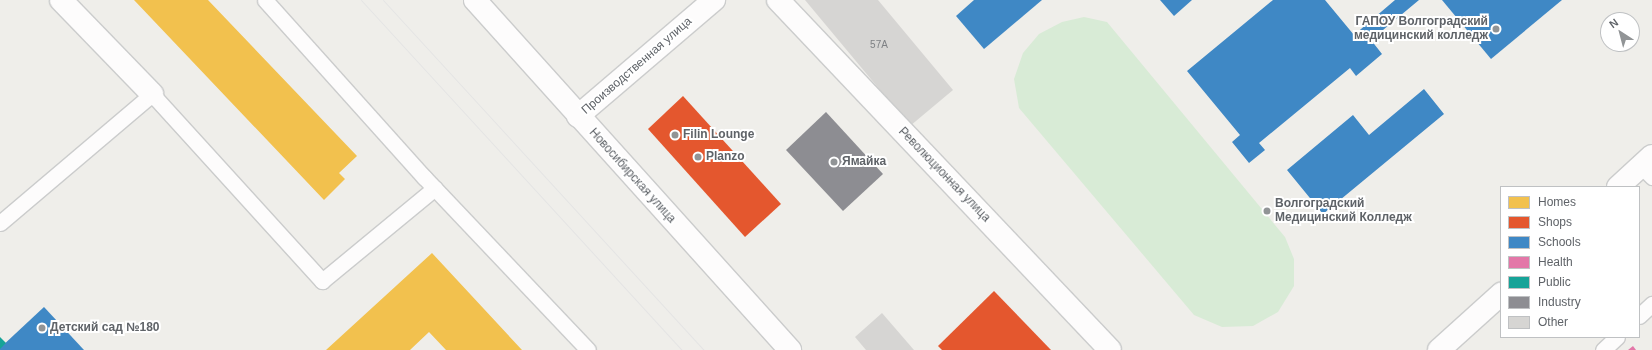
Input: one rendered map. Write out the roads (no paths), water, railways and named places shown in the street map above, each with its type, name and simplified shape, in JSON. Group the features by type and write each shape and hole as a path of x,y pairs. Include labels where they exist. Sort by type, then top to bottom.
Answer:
{"street":[{"path":"61,0 152,94"},
{"name":"Новосибирская улица","path":"475,0 790,350"},
{"name":"Производственная улица","path":"578,116 714,0"},
{"name":"Революционная улица","path":"778,0 1110,350"},
{"path":"1619,186 1648,166"},
{"path":"1439,350 1500,295"}],"lane":[{"path":"265,0 435,188 588,350"},
{"path":"0,224 152,94 322,281 435,188"},
{"path":"1640,315 1652,304"},
{"path":"1603,350 1616,338"}],"tram line":[{"path":"361,0 682,350"},
{"path":"383,0 704,350"}],"place":[{"name":"ГАПОУ Волгоградский медицинский колледж","path":"1496,29"},
{"name":"Filin Lounge","path":"675,135"},
{"name":"Planzo","path":"698,157"},
{"name":"Ямайка","path":"834,162"},
{"name":"Волгоградский Медицинский Колледж","path":"1267,211"},
{"name":"Детский сад №180","path":"42,328"}]}
